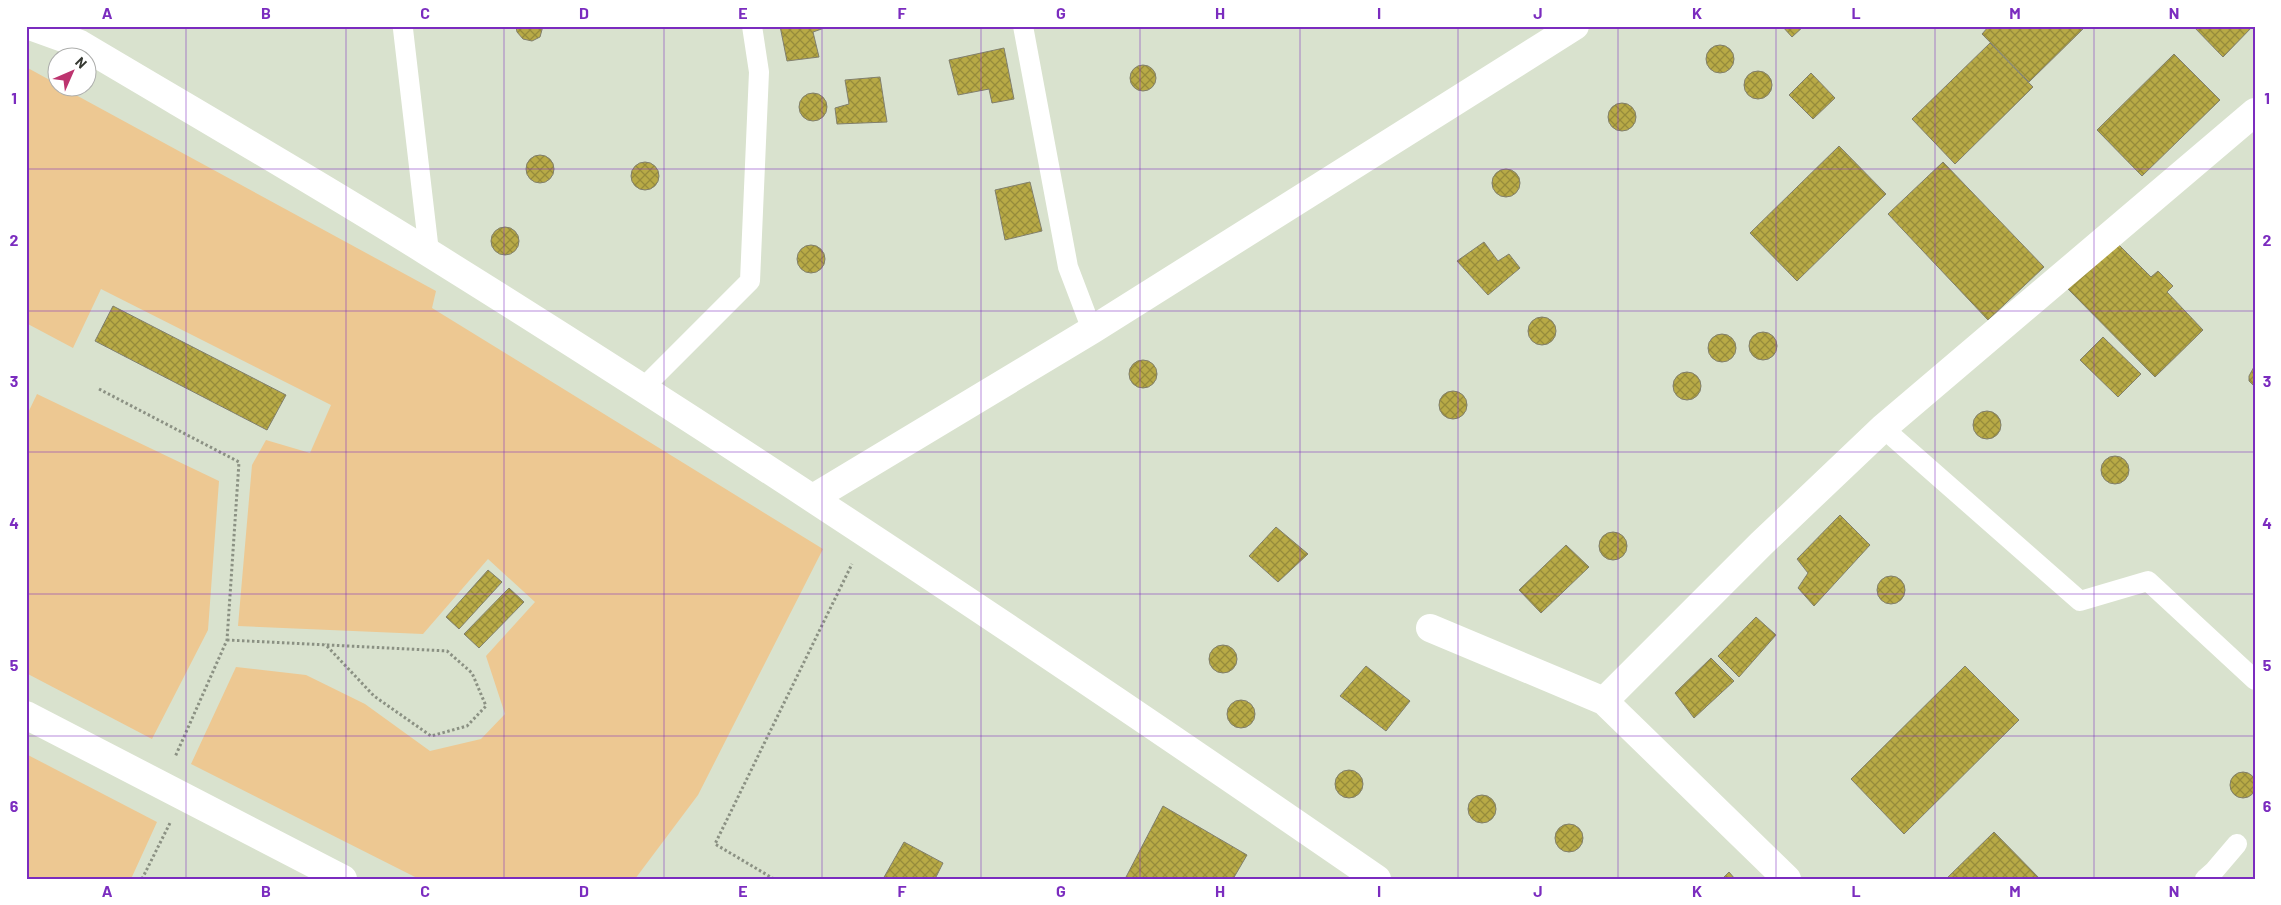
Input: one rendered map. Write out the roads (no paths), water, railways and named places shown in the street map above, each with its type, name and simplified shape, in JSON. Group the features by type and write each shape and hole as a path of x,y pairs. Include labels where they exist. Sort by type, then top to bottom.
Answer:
{"street":[{"path":"30,26 80,44 428,252 813,498 1148,721 1376,879"},
{"path":"813,498 1092,330 1575,26"},
{"path":"1604,701 1762,544 1883,428 2255,112"},
{"path":"1430,628 1604,701 1788,879"},
{"path":"26,715 342,879"}],"lane":[{"path":"642,389 750,281 758,72 752,26"},
{"path":"1023,26 1068,267 1092,330"},
{"path":"403,29 428,252"},
{"path":"1883,428 2080,601 2148,581 2255,680"},
{"path":"2204,879 2214,871 2236,844"}]}
